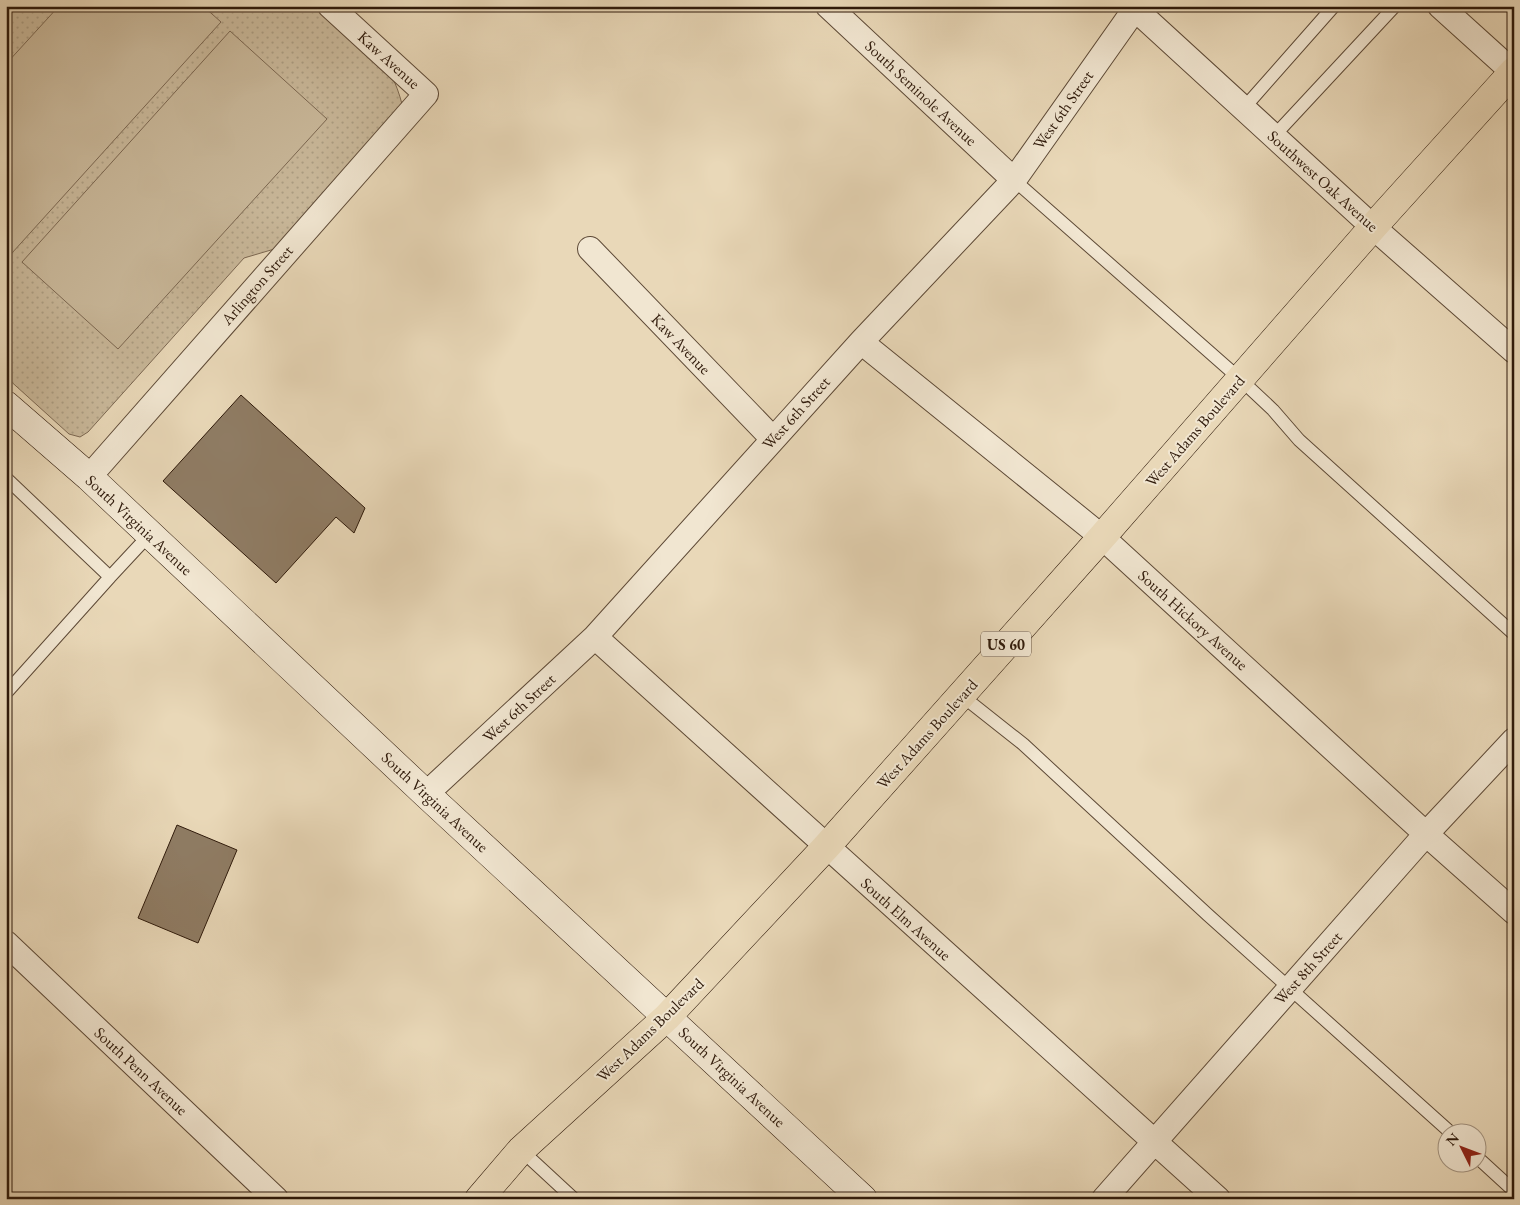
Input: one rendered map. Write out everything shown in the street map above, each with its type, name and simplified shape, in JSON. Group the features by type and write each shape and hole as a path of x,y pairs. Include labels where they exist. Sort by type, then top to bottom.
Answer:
{"main road":[{"name":"West Adams Boulevard","path":"479,1199 521,1150 667,1017 826,847 1102,537 1373,227 1513,72"}],"street":[{"name":"Kaw Avenue","path":"330,6 426,94"},
{"name":"South Seminole Avenue","path":"828,6 1014,180"},
{"path":"1440,6 1513,72"},
{"name":"West 6th Street","path":"426,794 595,637 861,342 1014,180 1136,7"},
{"name":"Southwest Oak Avenue","path":"1136,7 1373,227 1514,351"},
{"name":"Arlington Street","path":"88,477 426,94"},
{"name":"Kaw Avenue","path":"590,248 773,439"},
{"name":"South Hickory Avenue","path":"861,342 1102,537 1426,834 1514,912"},
{"name":"South Virginia Avenue","path":"6,405 150,534 426,794 863,1199"},
{"name":"South Elm Avenue","path":"595,637 1218,1199"},
{"name":"West 8th Street","path":"1104,1199 1426,834 1514,740"},
{"name":"South Penn Avenue","path":"6,943 276,1199"}],"lane":[{"path":"1244,108 1334,6"},
{"path":"1274,136 1393,7"},
{"path":"1014,180 1240,379 1273,410 1299,440 1514,634"},
{"path":"6,478 110,577"},
{"path":"6,693 150,534"},
{"path":"961,696 1023,744 1208,915 1439,1122"},
{"path":"521,1150 574,1199"},
{"path":"1488,1167 1514,1191"}],"shaded area":[{"path":"6,6 315,6 385,66 399,92 402,104 288,245 244,258 88,432 80,437 69,434 6,377"},
{"path":"59,6 203,6 221,22 12,253 6,247 6,64"},
{"path":"230,31 327,119 118,349 22,262"}],"building":[{"path":"241,395 365,508 354,533 336,517 276,583 163,481"},
{"path":"177,825 237,850 198,943 138,918"}]}
